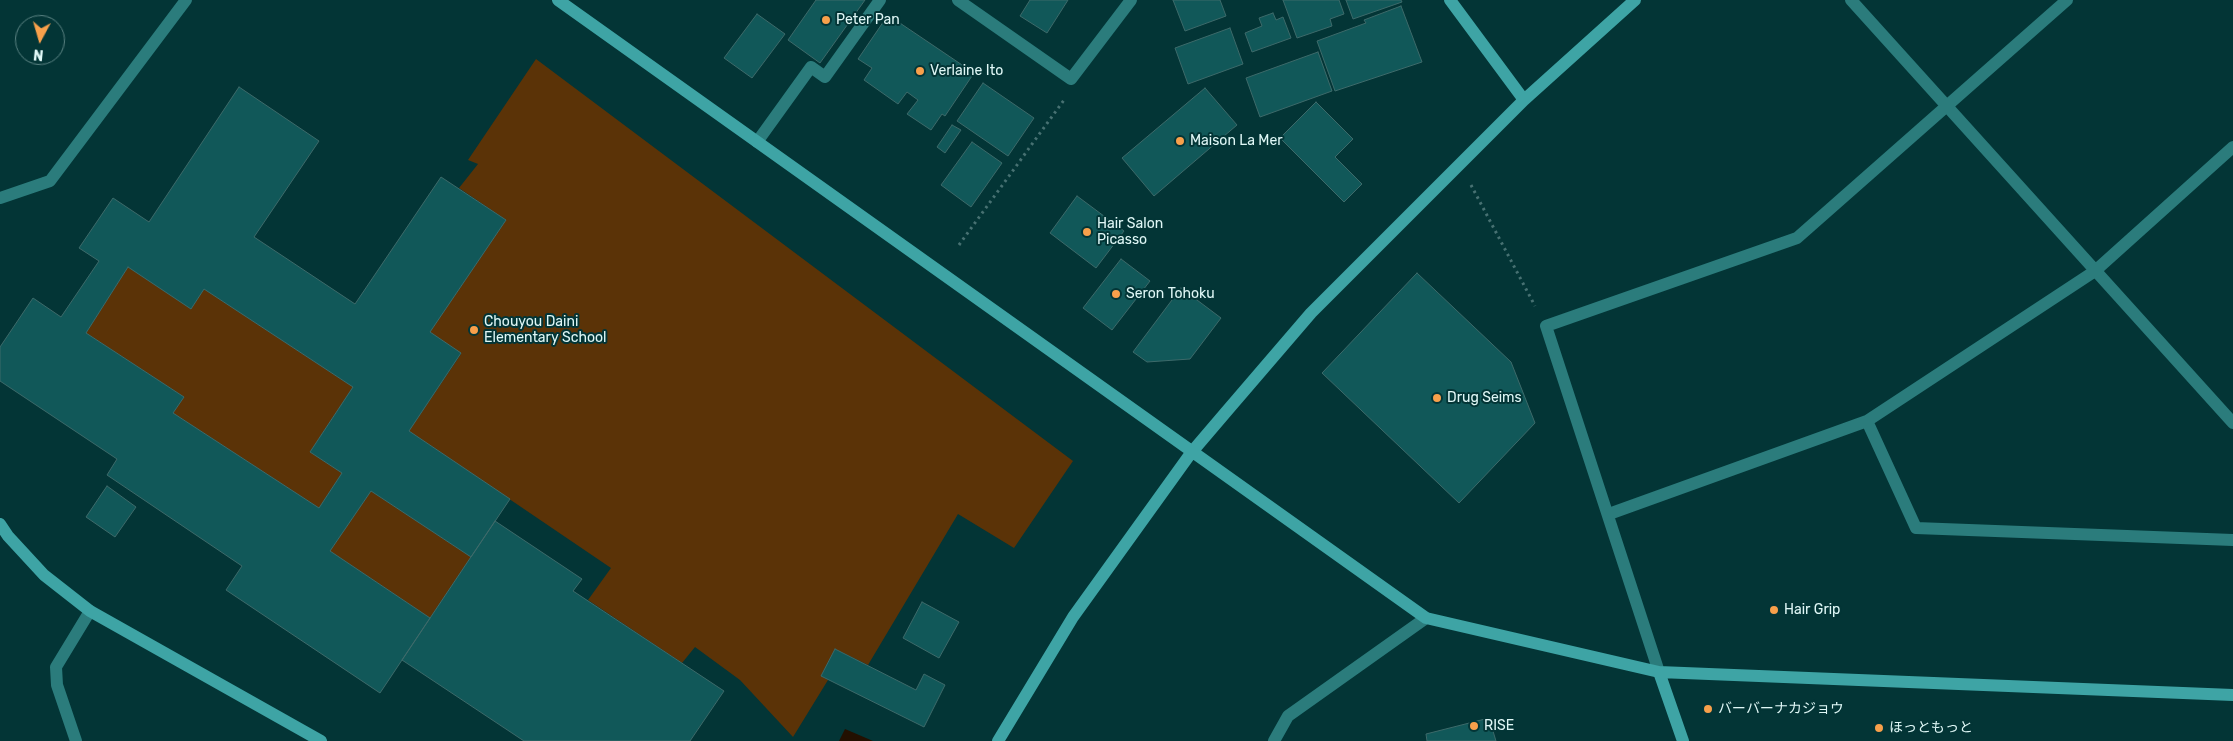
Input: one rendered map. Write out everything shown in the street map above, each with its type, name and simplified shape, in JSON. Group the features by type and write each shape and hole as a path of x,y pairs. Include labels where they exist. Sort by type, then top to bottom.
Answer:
{"street":[{"path":"0,198 50,181 186,0"},
{"path":"558,0 1191,453 1426,618 1659,672 2233,694"},
{"path":"757,142 811,67 825,77 880,0"},
{"path":"958,0 1071,79 1131,0"},
{"path":"1450,0 1524,100"},
{"path":"998,741 1073,616 1191,453 1311,313 1524,100 1635,0"},
{"path":"1851,0 2233,423"},
{"path":"1683,741 1546,326 1797,238 1948,107 2067,0"},
{"path":"1609,514 1867,421 2095,271 2233,148"},
{"path":"1867,421 1916,528 2233,540"},
{"path":"0,524 8,536 44,575 90,611 321,741"},
{"path":"76,741 57,685 56,667 90,611"},
{"path":"1274,741 1288,716 1426,618"}],"path":[{"path":"959,246 1066,96"},
{"path":"1459,165 1546,326"}],"shaded area":[{"path":"536,59 1073,461 1014,548 958,514 868,665 835,649 821,676 828,680 793,737 740,680 695,647 682,663 588,600 611,568 409,431 461,354 430,332 506,220 459,188 478,164 468,160"},
{"path":"128,267 191,309 204,289 353,387 310,452 342,473 319,508 173,413 184,397 86,333"},
{"path":"371,491 471,557 430,618 330,551"},
{"path":"845,729 873,741 839,741"}],"building":[{"name":"Peter Pan","path":"816,0 865,0 820,63 788,40"},
{"path":"1030,0 1068,0 1047,33 1020,16"},
{"path":"1173,0 1220,0 1226,16 1185,31"},
{"path":"1283,0 1339,0 1344,14 1330,19 1332,26 1297,38"},
{"path":"1346,0 1401,0 1402,2 1353,19"},
{"path":"1401,6 1422,62 1335,91 1317,41 1366,23 1364,20"},
{"path":"1273,13 1276,20 1283,17 1291,38 1252,52 1245,33 1262,26 1259,18"},
{"path":"757,14 785,34 752,78 724,58"},
{"name":"Verlaine Ito","path":"888,15 974,73 945,116 942,114 931,130 907,114 918,100 907,92 898,104 864,80 872,68 858,59"},
{"path":"1230,28 1243,64 1188,84 1175,48"},
{"path":"1318,52 1332,91 1260,117 1246,78"},
{"path":"983,83 1034,118 1008,156 957,121"},
{"path":"239,87 319,141 254,237 355,304 441,177 506,220 430,332 461,353 409,431 510,499 471,557 371,491 330,551 430,618 380,693 226,590 242,566 107,475 117,459 0,381 0,347 33,298 61,317 99,261 79,248 113,198 149,222","holes":["128,267 191,309 204,289 353,387 310,452 342,473 319,508 173,413 184,397 86,333"]},
{"name":"Maison La Mer","path":"1205,88 1237,125 1154,196 1122,158"},
{"path":"1316,102 1353,139 1335,157 1362,184 1344,202 1280,138"},
{"path":"952,125 961,130 945,153 937,147"},
{"path":"972,142 1002,163 971,207 941,185"},
{"name":"Hair Salon Picasso","path":"1077,196 1124,231 1096,268 1050,233"},
{"name":"Seron Tohoku","path":"1121,259 1150,281 1112,330 1083,308"},
{"name":"Drug Seims","path":"1417,273 1511,362 1535,423 1459,503 1322,373"},
{"path":"1181,288 1221,318 1190,359 1147,362 1133,352"},
{"path":"107,486 136,507 115,537 86,517"},
{"path":"495,521 582,579 573,591 724,691 690,741 524,741 402,660"},
{"path":"922,602 959,622 939,658 903,638"},
{"path":"835,649 916,690 924,674 945,685 924,727 821,676"},
{"name":"RISE","path":"1489,718 1496,741 1427,741 1426,734"}],"place":[{"name":"Peter Pan","path":"826,20"},
{"name":"Verlaine Ito","path":"920,71"},
{"name":"Maison La Mer","path":"1180,141"},
{"name":"Hair Salon Picasso","path":"1087,232"},
{"name":"Seron Tohoku","path":"1116,294"},
{"name":"Chouyou Daini Elementary School","path":"474,330"},
{"name":"Drug Seims","path":"1437,398"},
{"name":"Hair Grip","path":"1774,610"},
{"name":"バーバーナカジョウ","path":"1708,709"},
{"name":"RISE","path":"1474,726"},
{"name":"ほっともっと","path":"1879,728"}]}
